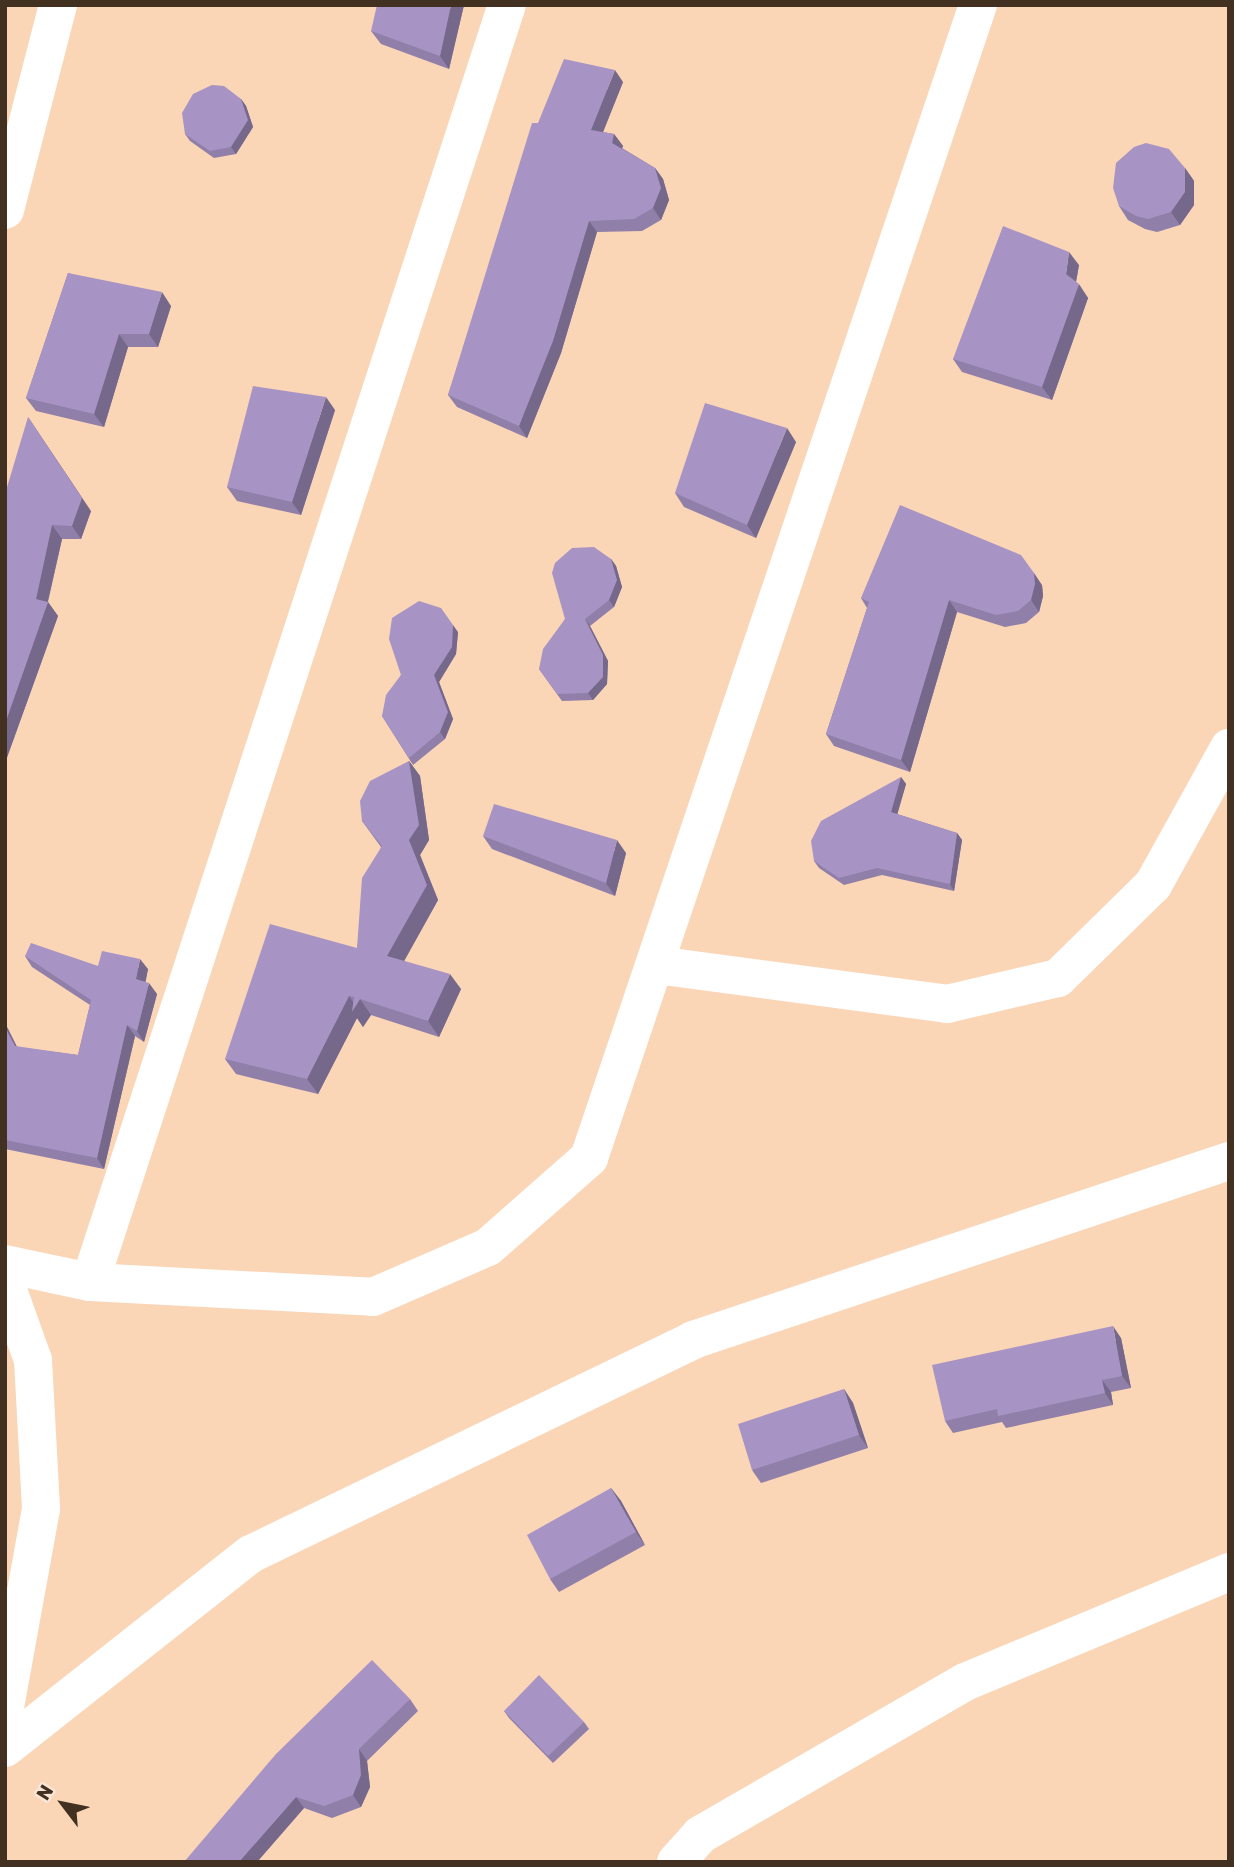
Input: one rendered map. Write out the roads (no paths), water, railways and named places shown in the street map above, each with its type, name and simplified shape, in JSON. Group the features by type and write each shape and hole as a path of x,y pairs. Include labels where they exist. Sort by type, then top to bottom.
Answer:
{"street":[{"path":"5,210 58,5"},
{"path":"90,1282 507,5"},
{"path":"5,1264 90,1282 373,1297 488,1247 589,1158 978,5"},
{"path":"656,965 947,1004 1058,978 1153,885 1229,748"},
{"path":"5,1748 251,1554 693,1340 1229,1161"},
{"path":"5,1282 33,1360 41,1509 5,1708"},
{"path":"676,1862 700,1835 965,1682 1229,1572"}]}
